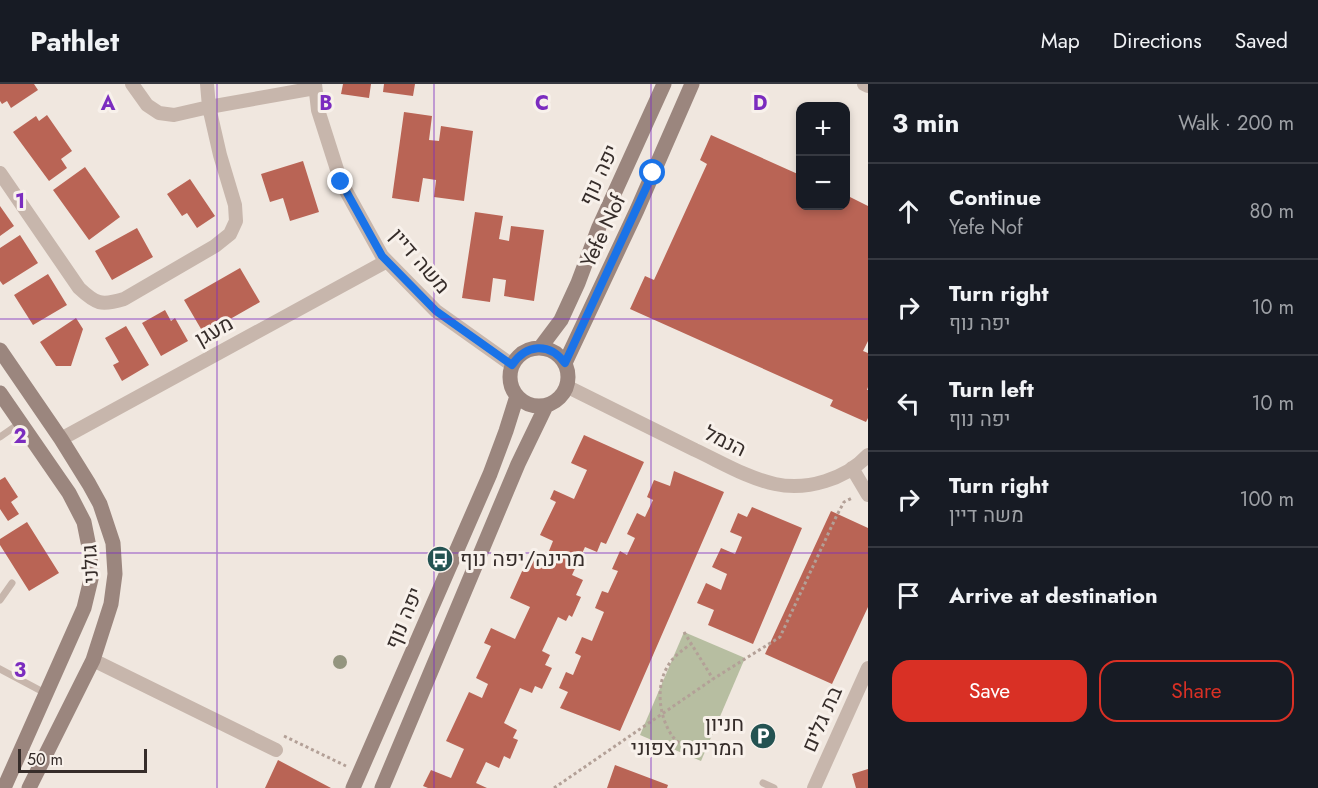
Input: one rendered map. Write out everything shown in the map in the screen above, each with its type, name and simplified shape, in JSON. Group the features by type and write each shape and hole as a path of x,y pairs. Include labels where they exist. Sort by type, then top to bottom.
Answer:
{"main road":[{"name":"יפה נוף","path":"353,788 490,474 517,396 510,381 512,365 524,352 540,348 561,320 599,227 664,84"},
{"name":"Yefe Nof","path":"565,363 692,84"},
{"path":"517,396 530,405 546,406 559,399 567,387 569,379 565,363 555,352 540,348"},
{"name":"גולני","path":"0,350 61,439 100,504 113,543 115,574 111,604 93,660 29,788"},
{"name":"גולני","path":"0,393 69,493 84,522 90,552 91,579 84,608 4,788"},
{"path":"382,788 518,464 546,406"}],"street":[{"path":"132,84 147,105 159,113 174,115 315,86"},
{"path":"0,174 79,288 92,301 110,303 124,298 215,246 230,234 236,221 235,205 209,107 207,84"},
{"name":"משה דיין","path":"315,86 318,110 341,182 382,256 436,311 512,365"},
{"name":"מעגן","path":"61,439 387,261"},
{"name":"הנמל","path":"567,387 741,472 777,484 795,486 814,484 852,468 868,455"},
{"path":"852,468 868,495"},
{"path":"93,660 276,750"},
{"name":"בת גלים","path":"814,788 868,668"}],"lane":[{"path":"0,437 21,423"},
{"path":"0,600 12,583"},
{"path":"0,669 46,694"},
{"path":"763,783 774,788"}],"path":[{"path":"554,788 713,679 780,637 844,502"},
{"path":"684,632 713,679"},
{"path":"692,643 675,656 667,666 660,694 662,714 673,737 695,756"},
{"path":"276,750 284,736 360,773"}],"green space":[{"path":"684,632 745,658 701,761 640,735"}],"building":[{"path":"0,84 34,84 38,90 11,108 7,101 2,104 0,101"},
{"path":"343,84 371,84 369,98 341,94"},
{"path":"384,84 415,84 413,96 383,92"},
{"path":"404,112 432,116 429,140 439,141 441,126 473,131 464,201 434,197 436,180 423,178 419,202 392,198"},
{"path":"47,115 72,151 61,159 67,168 49,181 13,132 36,116 39,121"},
{"path":"711,135 796,173 796,210 850,210 850,197 868,206 868,341 863,351 868,353 868,418 866,422 830,406 833,400 630,309 645,276 654,280 707,164 700,160"},
{"path":"303,161 319,212 290,221 283,198 270,202 261,174"},
{"path":"85,167 120,217 89,240 53,190"},
{"path":"190,179 215,216 197,228 187,213 182,216 167,194"},
{"path":"0,206 14,226 0,236"},
{"path":"475,212 503,216 499,239 509,241 511,226 544,230 534,301 504,296 506,280 493,278 490,302 462,298"},
{"path":"137,228 153,257 112,280 95,251"},
{"path":"20,235 38,263 3,285 0,281 0,248"},
{"path":"240,268 260,302 204,334 184,300"},
{"path":"48,274 67,305 33,325 14,295"},
{"path":"165,310 171,321 175,318 188,341 161,356 142,323"},
{"path":"76,318 83,329 71,366 56,366 40,342"},
{"path":"126,326 149,365 122,381 113,365 119,362 105,338"},
{"path":"584,435 644,462 606,544 601,542 597,552 585,547 572,575 583,580 576,595 581,597 572,617 569,615 566,621 558,617 542,651 550,655 545,665 552,668 542,689 535,686 532,693 520,688 504,723 517,730 513,738 518,740 510,759 504,756 499,768 486,762 476,783 487,788 428,788 423,786 431,770 451,778 464,749 446,741 469,692 482,698 488,684 476,678 491,646 484,643 491,628 515,639 530,607 510,598 532,549 547,556 553,541 540,535 556,502 550,499 554,490 574,499 587,470 571,463"},
{"path":"674,471 724,492 620,731 560,708 568,692 559,688 566,672 573,675 581,656 575,653 582,637 592,641 604,612 595,608 602,591 608,593 618,571 612,569 620,551 627,555 635,538 627,534 637,513 645,517 653,500 647,497 654,480 670,486"},
{"path":"5,477 18,497 11,502 19,514 8,521 0,509 0,480"},
{"path":"752,507 802,528 753,644 708,625 714,610 697,603 706,583 721,590 727,574 712,567 721,548 735,554 742,537 730,532 738,513 747,517"},
{"path":"831,511 868,528 868,607 832,684 765,654"},
{"path":"27,522 59,573 29,591 0,545 0,539"},
{"path":"278,760 331,788 265,788"},
{"path":"615,765 668,785 667,788 607,788"},
{"path":"868,769 868,788 856,788 852,774"}],"place":[{"name":"מרינה/יפה נוף","path":"440,559"},
{"name":"חניון המרינה צפוני","path":"763,736"}],"route":[{"path":"341,182 382,256 436,311 512,365 524,352 540,348 555,352 565,363 653,173"}]}
